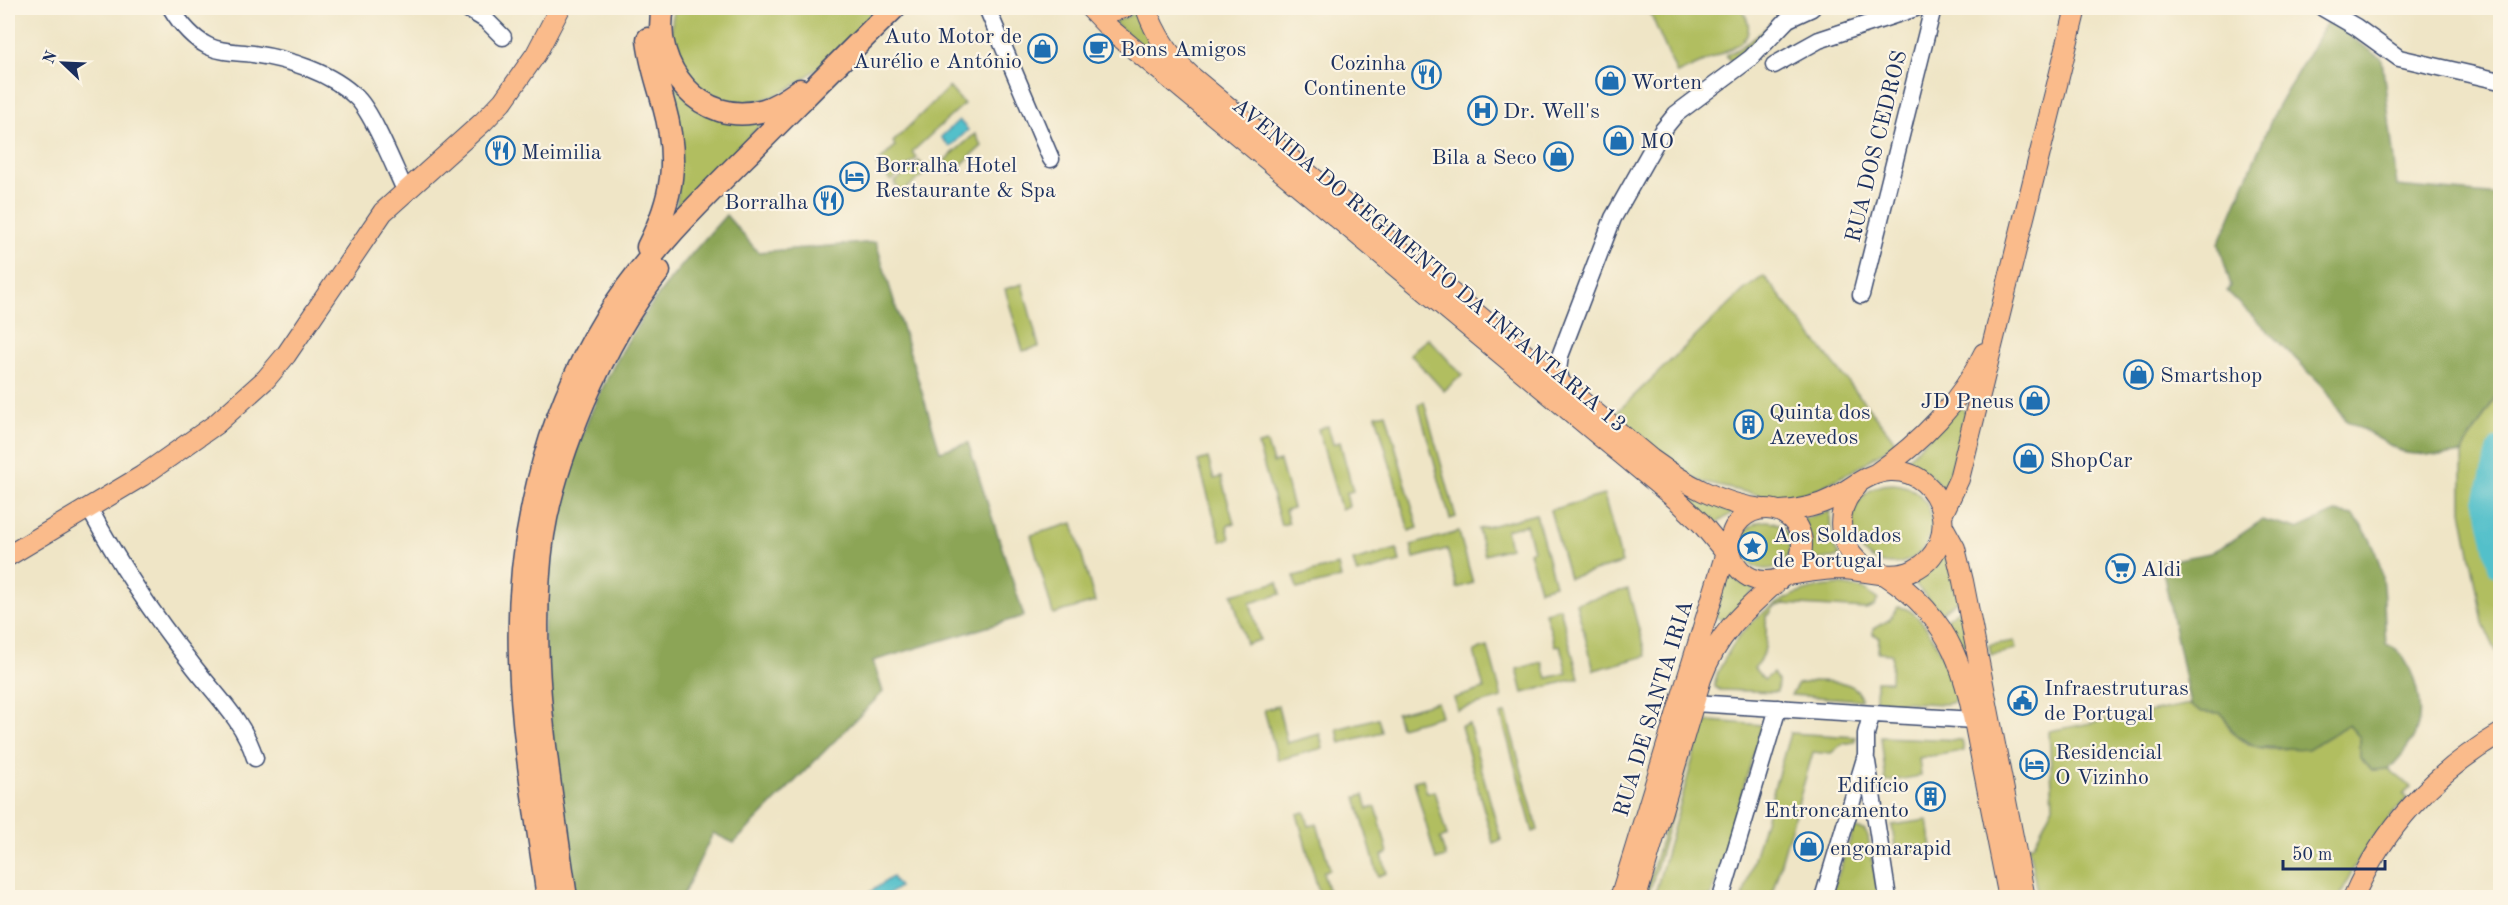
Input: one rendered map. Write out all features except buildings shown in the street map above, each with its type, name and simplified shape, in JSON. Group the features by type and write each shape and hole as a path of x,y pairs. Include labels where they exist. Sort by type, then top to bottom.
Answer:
{"highway":[{"path":"624,292 662,220 672,172 669,127 648,42 649,8"},
{"path":"663,8 660,22 663,48 669,66 679,81 692,94 710,105 726,111 744,112 765,110 800,90 884,8"},
{"path":"548,897 527,746 520,658 522,578 533,502 542,467 570,389 605,320 663,243 714,188 894,8"},
{"path":"566,897 540,703 537,632 543,534 559,468 572,429 613,341 633,306 657,273 724,198 910,8"}],"main road":[{"path":"8,556 89,508 209,429 266,379 292,346 380,216 405,190 498,106 536,54 560,8"},
{"path":"1091,8 1107,12 1124,8"},
{"name":"AVENIDA DO REGIMENTO DA INFANTARIA 13","path":"1091,8 1110,29 1626,457 1730,549"},
{"name":"AVENIDA DO REGIMENTO DA INFANTARIA 13","path":"1146,8 1159,38 1186,72 1651,459 1680,480 1732,503 1771,510"},
{"path":"2011,277 1990,339 1970,378 1932,426 1907,450 1868,478 1823,503 1807,508 1771,510 1743,517 1730,549 1740,572 1758,581 1828,570 1880,573 1912,571 1924,564 1937,548 1943,521 1960,475 2011,277 2075,9"},
{"path":"1958,559 1933,491 1913,476 1889,471 1868,478 1846,500 1842,510 1841,532 1844,542 1856,560 1880,573 1922,602 1942,630 1963,673 2009,897"},
{"path":"1960,475 1955,523 1958,559 2025,897"},
{"path":"1771,510 1797,525 1803,546 1801,557 1783,577"},
{"path":"1701,523 1711,539 1716,557 1713,589"},
{"name":"RUA DE SANTA IRIA","path":"1620,897 1713,589 1730,549"},
{"name":"RUA DE SANTA IRIA","path":"1636,897 1706,665 1718,641 1738,618 1783,577"},
{"path":"2353,897 2376,854 2449,769 2500,735"},
{"path":"2363,897 2381,861 2417,806 2500,746"}],"street":[{"path":"171,8 197,40 210,47 292,63 329,78 356,96 366,110 405,190"},
{"path":"466,8 486,20 503,37"},
{"path":"987,8 1051,159"},
{"path":"1563,387 1558,365 1613,218 1662,131 1676,114 1751,58 1788,19 1812,8"},
{"path":"1774,65 1818,40 1916,8"},
{"name":"RUA DOS CEDROS","path":"1861,295 1933,8"},
{"path":"2323,8 2348,22 2399,58 2500,81"},
{"path":"1528,358 1557,348 1569,334"},
{"path":"89,508 114,552 176,644 240,724 255,758"},
{"path":"1694,703 1871,716 1974,720"},
{"path":"1721,897 1778,708"},
{"path":"1871,716 1866,734 1866,755 1888,897"},
{"path":"1823,897 1866,755"}],"green space":[{"path":"675,8 879,8 809,75 788,89 767,98 745,102 713,94 699,87 688,76 673,43 672,26"},
{"path":"1648,8 1742,8 1748,21 1747,35 1736,45 1677,74"},
{"path":"1784,8 1806,8 1735,67 1726,55 1758,35"},
{"path":"1138,12 1146,33 1158,53 1155,56 1113,22"},
{"path":"2328,20 2382,59 2397,186 2500,195 2500,389 2462,453 2441,456 2404,453 2345,420 2324,387 2227,291 2231,286 2219,244 2275,111"},
{"path":"663,76 765,120 676,211 678,193"},
{"path":"949,87 964,104 912,152 917,158 891,181 876,165 895,146 893,142"},
{"path":"975,134 982,146 952,173 944,161"},
{"path":"919,161 928,171 901,193 894,183"},
{"path":"726,215 758,252 876,242 940,451 968,443 1024,616 873,661 883,692 734,843 713,833 682,897 572,898 552,739 544,634 552,544 561,504 585,426 621,352 662,290"},
{"path":"1764,276 1896,442 1858,468 1814,491 1786,497 1768,497 1704,483 1676,468 1613,416 1744,290"},
{"path":"1022,284 1039,347 1023,351 1005,289"},
{"path":"1428,338 1462,375 1444,391 1410,354"},
{"path":"2500,389 2500,660 2483,623 2462,510 2462,453"},
{"path":"1424,402 1456,517 1450,519 1418,404"},
{"path":"1962,407 1966,414 1946,491 1930,475 1904,462 1958,408"},
{"path":"1386,413 1418,528 1409,531 1376,415"},
{"path":"1328,426 1333,444 1340,442 1353,491 1346,493 1349,506 1341,509 1318,429"},
{"path":"1267,443 1273,463 1280,461 1293,508 1285,510 1289,523 1281,525 1258,445"},
{"path":"1208,458 1214,479 1221,477 1234,523 1227,526 1230,539 1221,541 1198,461"},
{"path":"1884,484 1900,484 1921,495 1932,516 1932,532 1921,553 1900,564 1884,564 1870,558 1858,546 1852,532 1852,516 1858,502 1870,490"},
{"path":"1680,490 1732,513 1716,524 1678,492"},
{"path":"1604,495 1622,563 1569,578 1550,510"},
{"path":"1830,511 1831,542 1840,557 1807,561 1811,540 1803,519"},
{"path":"2335,512 2353,515 2365,530 2373,546 2379,561 2384,591 2386,644 2397,650 2404,659 2417,689 2419,722 2416,731 2408,747 2389,769 2372,770 2360,758 2360,738 2349,724 2308,749 2257,747 2236,736 2221,713 2202,712 2190,704 2161,562 2210,553 2262,520 2297,529"},
{"path":"1536,514 1555,585 1540,589 1529,552 1533,550 1526,525 1506,530 1510,548 1485,555 1478,529"},
{"path":"1761,521 1771,521 1783,528 1790,540 1790,550 1783,562 1771,569 1761,569 1746,558 1742,550 1742,540 1753,525"},
{"path":"1073,523 1095,602 1053,614 1031,535"},
{"path":"1459,532 1473,583 1457,588 1447,549 1414,558 1411,545"},
{"path":"1397,549 1400,562 1357,574 1353,561"},
{"path":"1945,551 1959,599 1941,613 1912,581 1930,571"},
{"path":"1338,565 1341,578 1297,589 1294,576"},
{"path":"1729,573 1739,582 1755,589 1724,621 1713,615"},
{"path":"1278,582 1281,594 1250,603 1260,640 1246,644 1232,594"},
{"path":"1840,585 1863,589 1878,600 1874,606 1866,609 1783,604 1774,607 1769,615 1766,615 1764,651 1754,668 1764,680 1773,673 1778,681 1777,692 1720,690 1715,687 1718,672 1735,642 1759,616 1789,597 1822,587"},
{"path":"1628,589 1646,656 1594,670 1576,603"},
{"path":"1898,607 1908,610 1917,617 1934,639 1956,687 1958,695 1952,703 1876,701 1876,681 1891,681 1892,654 1878,653 1879,637 1873,634 1873,629 1889,620"},
{"path":"1560,608 1579,678 1523,693 1517,669 1542,662 1547,678 1567,673 1560,645 1555,646 1545,612"},
{"path":"1961,608 1968,644 1962,647 1946,619"},
{"path":"2014,641 2016,650 1991,655 1989,645"},
{"path":"1488,647 1502,698 1457,710 1454,698 1484,689 1474,651"},
{"path":"1814,681 1849,685 1859,693 1861,700 1791,695 1798,684"},
{"path":"1437,702 1441,716 1400,727 1396,713"},
{"path":"2190,704 2202,712 2221,713 2236,736 2249,744 2263,748 2278,749 2309,743 2349,724 2360,738 2360,758 2372,770 2389,769 2411,787 2403,795 2407,798 2361,856 2340,897 2038,897 2028,845 2033,845 2053,806 2049,731"},
{"path":"1278,706 1287,743 1320,734 1323,748 1278,760 1264,710"},
{"path":"1506,713 1538,830 1533,832 1501,715"},
{"path":"1378,718 1382,732 1340,743 1337,729"},
{"path":"1710,721 1762,725 1711,897 1654,897 1701,730 1704,724"},
{"path":"1696,723 1699,723 1648,897 1644,898"},
{"path":"1469,724 1501,840 1493,843 1461,726"},
{"path":"1790,733 1856,737 1854,742 1842,744 1830,754 1813,752 1771,897 1743,897"},
{"path":"1881,737 1962,740 1964,751 1919,758 1921,776 1886,782"},
{"path":"1423,779 1427,793 1434,791 1447,836 1440,839 1446,857 1436,860 1414,781"},
{"path":"1364,795 1368,809 1376,807 1388,853 1382,855 1387,873 1378,876 1356,797"},
{"path":"1305,812 1309,826 1317,824 1330,869 1323,872 1328,890 1319,893 1297,814"},
{"path":"1928,820 1932,849 1896,855 1892,825"},
{"path":"1854,828 1864,830 1868,836 1879,897 1830,898"}],"water":[{"path":"959,120 968,130 950,147 941,137"},
{"path":"892,877 899,887 884,897 872,897 869,893"}],"waterway":[{"path":"2500,449 2486,498 2500,566"}],"place":[{"name":"Auto Motor de Aurélio e António","path":"1043,48"},
{"name":"Bons Amigos","path":"1099,48"},
{"name":"Cozinha Continente","path":"1427,75"},
{"name":"Worten","path":"1610,81"},
{"name":"Dr. Well's","path":"1482,110"},
{"name":"MO","path":"1619,140"},
{"name":"Meimilia","path":"500,151"},
{"name":"Bila a Seco","path":"1558,156"},
{"name":"Borralha Hotel Restaurante & Spa","path":"854,177"},
{"name":"Borralha","path":"829,201"},
{"name":"Smartshop","path":"2139,374"},
{"name":"JD Pneus","path":"2035,400"},
{"name":"Quinta dos Azevedos","path":"1748,424"},
{"name":"ShopCar","path":"2029,459"},
{"name":"Aos Soldados de Portugal","path":"1752,547"},
{"name":"Aldi","path":"2120,568"},
{"name":"Infraestruturas de Portugal","path":"2023,700"},
{"name":"Residencial O Vizinho","path":"2034,764"},
{"name":"Edifício Entroncamento","path":"1930,797"},
{"name":"engomarapid","path":"1809,847"}]}
